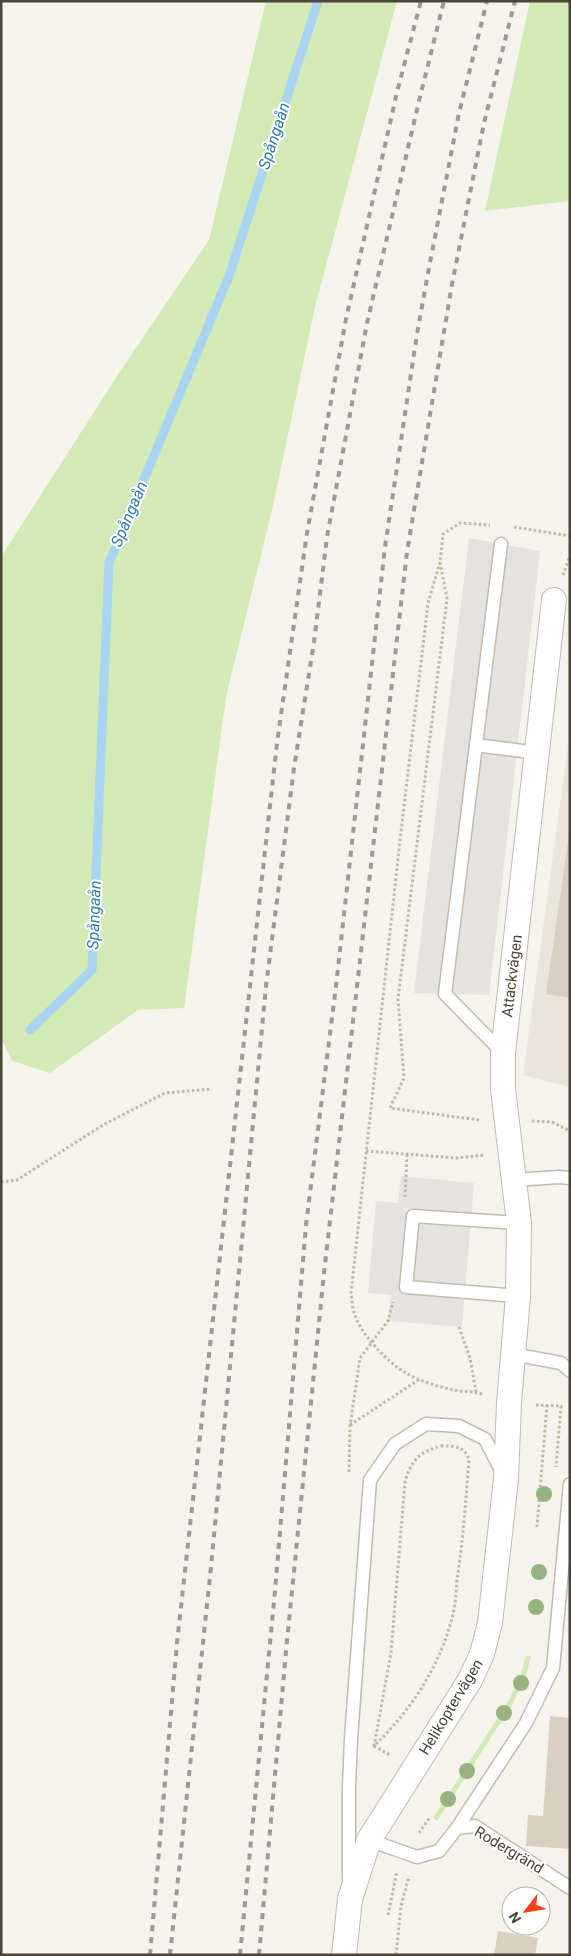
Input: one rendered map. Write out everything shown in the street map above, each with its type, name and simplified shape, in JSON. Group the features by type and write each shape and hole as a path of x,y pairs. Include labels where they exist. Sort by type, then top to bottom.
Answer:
{"street":[{"name":"Attackvägen","path":"512,1354 518,1296 519,1223 514,1180 497,1121 503,1089 503,1052 554,600"},
{"name":"Helikoptervägen","path":"344,1955 350,1899 369,1840 470,1680 482,1654 490,1623 506,1479 508,1403 512,1354"}],"lane":[{"path":"501,544 445,994 503,1052"},
{"path":"476,745 538,753"},
{"path":"514,1180 570,1178"},
{"path":"518,1296 406,1287 413,1216 519,1223"},
{"path":"512,1354 561,1364 570,1371"},
{"path":"350,1899 349,1786 351,1739 370,1480 395,1444 426,1424 460,1426 486,1439 506,1479"},
{"path":"457,1828 526,1723 553,1668 570,1484"},
{"name":"Rodergränd","path":"369,1840 417,1857 440,1850 457,1828 475,1826 570,1888"}],"path":[{"path":"498,525 460,523 443,534 440,562 428,602 351,1293 354,1314 362,1329 391,1362 407,1374 454,1390 476,1392 508,1403 547,1405 537,1526"},
{"path":"507,526 570,536"},
{"path":"440,562 447,600 398,999 404,1078 390,1108 497,1121 552,1122 570,1131"},
{"path":"1,1182 16,1180 103,1125 165,1092 211,1089"},
{"path":"366,1151 457,1158 487,1155 487,1147"},
{"path":"408,1154 405,1202 413,1216"},
{"path":"348,1474 350,1426 360,1358 388,1321 395,1297 406,1287"},
{"path":"459,1327 470,1358 476,1392"},
{"path":"350,1426 421,1379"},
{"path":"441,1446 454,1446 466,1452 469,1459 463,1539 452,1620 438,1659 420,1693 395,1726 374,1746 391,1653 405,1481 410,1465 429,1449 441,1446"},
{"path":"368,1743 392,1756"}],"shaded area":[{"path":"469,538 540,551 489,995 414,993"},
{"path":"570,731 570,1087 523,1075"},
{"path":"401,1176 474,1183 462,1327 388,1321 391,1295 368,1293 376,1201 398,1203"}],"green space":[{"path":"266,1 397,1 316,303 272,510 226,697 184,1008 138,1010 50,1073 12,1061 1,1037 1,557 121,370 209,240"},
{"path":"530,1 570,1 570,201 485,211"},
{"path":"526,1656 531,1656 527,1672 512,1705 437,1821 433,1818 508,1702 521,1674"}],"building":[{"path":"570,835 570,998 546,994"},
{"path":"550,1716 570,1718 570,1849 526,1846 528,1815 543,1816"},
{"path":"498,1931 501,1932 501,1936 538,1938 535,1955 494,1955"}],"waterway":[{"name":"Spångaån","path":"30,1030 92,970 109,563 229,276 318,1"}],"railway":[{"path":"150,1955 177,1643 277,743 307,533 346,319 397,92 421,1"},
{"path":"170,1955 211,1567 266,986 294,768 314,642 327,537 367,323 444,1"},
{"path":"240,1955 275,1591 306,1225 336,986 385,547 428,273 459,113 487,1"},
{"path":"259,1955 286,1651 324,1273 407,552 452,284 484,123 515,1"}]}
